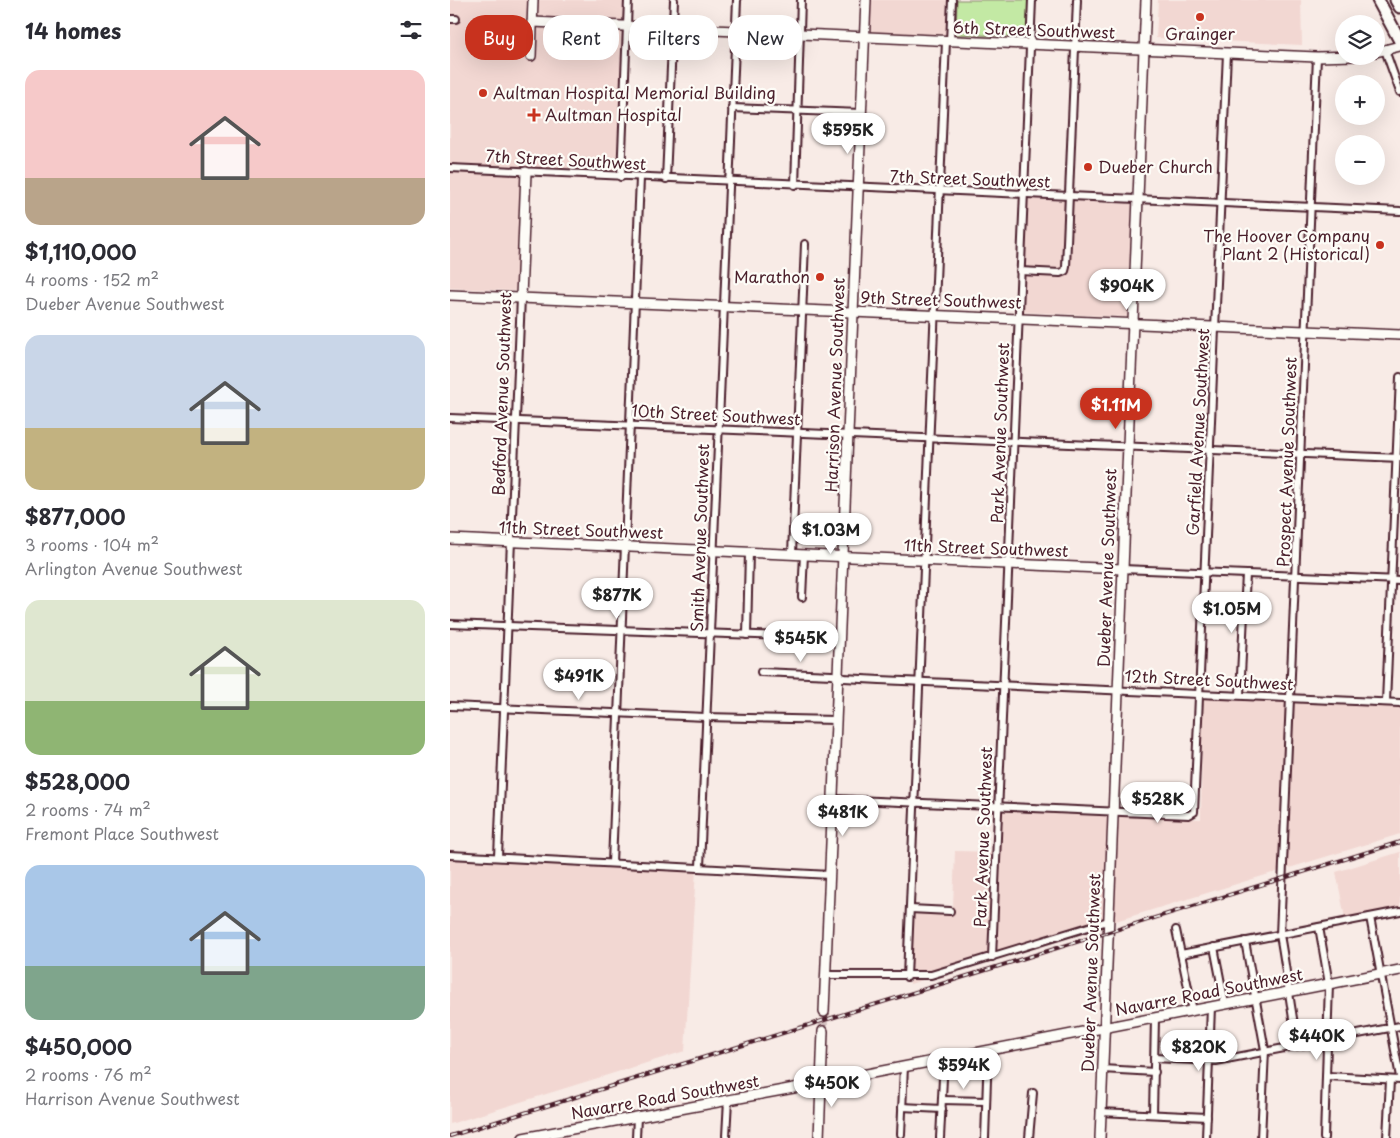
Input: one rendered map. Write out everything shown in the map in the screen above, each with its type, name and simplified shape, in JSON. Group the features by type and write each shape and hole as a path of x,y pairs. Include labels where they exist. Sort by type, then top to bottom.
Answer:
{"highway":[{"path":"1378,0 1400,41"},
{"path":"1396,0 1400,8"}],"street":[{"path":"532,15 533,0"},
{"path":"621,177 628,0"},
{"path":"673,15 674,0"},
{"name":"Smith Avenue Southwest","path":"736,15 737,0"},
{"path":"801,0 801,15"},
{"name":"Harrison Avenue Southwest","path":"824,1012 866,0"},
{"path":"907,977 940,192 952,0"},
{"name":"Park Avenue Southwest","path":"992,957 1032,0"},
{"path":"1020,272 1060,273 1065,271 1076,0"},
{"name":"Dueber Avenue Southwest","path":"1100,1138 1146,0"},
{"name":"6th Street Southwest","path":"533,22 627,26"},
{"name":"6th Street Southwest","path":"802,35 1317,58 1335,57"},
{"path":"1385,50 1400,46"},
{"name":"Garfield Avenue Southwest","path":"1112,811 1189,815 1194,812 1227,53"},
{"name":"Prospect Avenue Southwest","path":"1298,1046 1288,998 1289,992 1280,934 1317,58"},
{"path":"666,179 672,60"},
{"name":"Smith Avenue Southwest","path":"700,868 734,60"},
{"path":"795,185 799,60"},
{"path":"1385,60 1400,92"},
{"path":"732,108 861,114"},
{"name":"7th Street Southwest","path":"450,168 1400,212"},
{"name":"Bedford Avenue Southwest","path":"498,857 526,172"},
{"path":"612,863 640,178"},
{"path":"792,554 805,244"},
{"name":"9th Street Southwest","path":"450,294 1400,335"},
{"path":"1386,702 1400,377"},
{"name":"10th Street Southwest","path":"450,418 1398,458"},
{"name":"11th Street Southwest","path":"450,539 1400,580"},
{"path":"747,635 750,552"},
{"path":"802,597 804,554"},
{"path":"1240,695 1246,574"},
{"path":"450,624 783,636"},
{"name":"12th Street Southwest","path":"761,672 920,682 1400,702"},
{"path":"450,706 617,714 836,720"},
{"path":"833,799 1112,811"},
{"path":"450,854 830,874"},
{"path":"910,909 950,911"},
{"path":"1181,954 1400,911"},
{"path":"1327,1076 1390,1080 1400,1078 1370,917"},
{"path":"826,975 922,977 1108,921"},
{"path":"1319,927 1329,984 1324,1138"},
{"path":"1176,930 1193,1010"},
{"path":"1245,941 1265,1052 1261,1138"},
{"path":"1214,947 1225,1004"},
{"name":"Navarre Road Southwest","path":"524,1138 559,1135 637,1117 1400,970"},
{"path":"1206,1138 1212,1007"},
{"path":"1153,1114 1156,1018"},
{"path":"1154,1058 1210,1061 1400,1026"},
{"path":"819,1138 823,1031"},
{"path":"985,1138 988,1050"},
{"path":"940,1138 944,1058"},
{"path":"901,1134 904,1066"},
{"path":"1102,1069 1155,1072"},
{"path":"1387,1138 1390,1080"},
{"path":"1029,1138 1033,1093"},
{"path":"726,1136 728,1100"},
{"path":"942,1100 986,1101"},
{"path":"902,1107 942,1109"},
{"path":"1100,1112 1207,1117"},
{"path":"636,1138 637,1117"}],"shaded area":[{"name":"Aultman Hospital","path":"450,0 623,0 617,172 522,168 517,291 450,288"},
{"path":"870,0 948,0 946,35 869,32"},
{"path":"1158,0 1301,0 1302,45 1156,38"},
{"path":"1027,199 1132,204 1127,317 1022,312"},
{"path":"1202,697 1400,705 1400,834 910,984 913,905 953,907 955,851 999,852 1000,809 1201,819"},
{"path":"1400,852 1400,908 1345,918 1336,872"},
{"path":"450,858 696,870 685,1051 450,1124"}],"green space":[{"path":"957,0 1028,0 1027,37 956,34"}],"tunnel":[{"path":"823,1031 824,1012"}],"railway":[{"path":"450,1136 1400,842"}],"place":[{"name":"Grainger","path":"1200,17"},
{"name":"Aultman Hospital Memorial Building","path":"483,93"},
{"name":"Aultman Hospital","path":"534,115"},
{"name":"Dueber Church","path":"1088,167"},
{"name":"The Hoover Company Plant 2 (Historical)","path":"1380,245"},
{"name":"Marathon","path":"820,277"}]}
